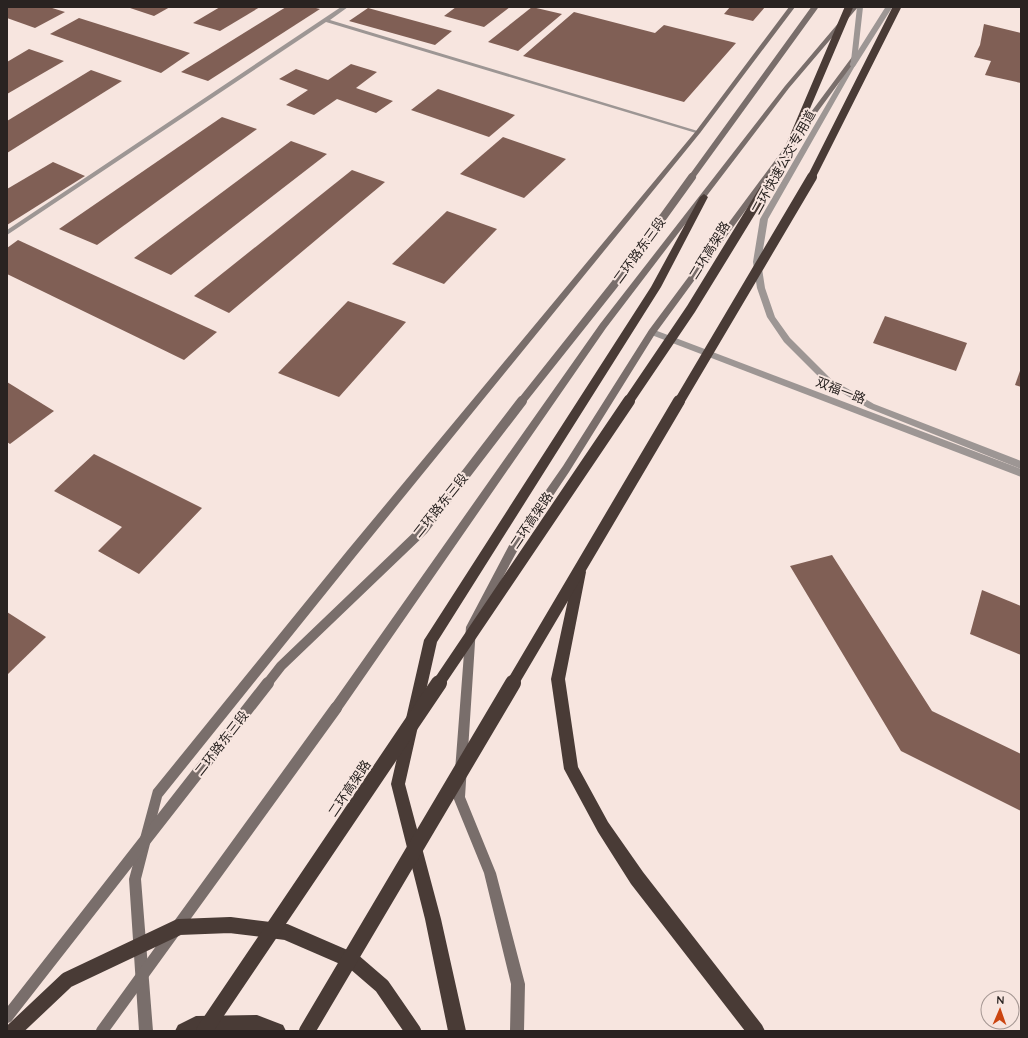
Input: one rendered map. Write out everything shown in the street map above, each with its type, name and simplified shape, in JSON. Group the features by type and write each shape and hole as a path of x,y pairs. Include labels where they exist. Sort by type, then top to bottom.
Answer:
{"highway":[{"name":"二环高架路","path":"204,1031 691,309 785,157 849,7"},
{"path":"307,1031 580,572 818,167 897,7"},
{"path":"457,1031 433,919 398,784 432,640 656,287 704,197"},
{"path":"580,572 558,679 571,769 603,827 637,878 756,1031"},
{"path":"13,1031 67,980 179,928 230,925 286,932 353,961 382,986 414,1031"},
{"path":"184,1031 196,1025 257,1024 278,1031"}],"main road":[{"path":"146,1031 135,879 158,794 351,554 698,132 792,7"},
{"name":"二环路东三段","path":"7,1017 281,666 423,530 496,434 614,285 815,7"},
{"name":"二环路东三段","path":"102,1031 336,708 603,326 704,197 787,87 855,7"},
{"path":"517,1031 518,984 490,873 459,797 471,627 518,539 566,469 652,332 890,7"}],"street":[{"path":"7,233 345,7"},
{"path":"853,64 860,7"},
{"name":"二环快速公交专用道","path":"890,7 853,64 764,219 757,262 761,288 771,317 787,340 828,381 871,406 1021,465"},
{"path":"325,20 698,132"},
{"name":"双福一路","path":"652,332 1021,473"}],"building":[{"path":"7,7 49,7 65,12 35,28 7,18"},
{"path":"127,7 170,7 154,16"},
{"path":"220,7 260,7 220,31 193,23"},
{"path":"286,7 312,7 320,9 208,81 181,72"},
{"path":"456,7 510,7 484,27 444,16"},
{"path":"532,7 562,14 518,51 488,42"},
{"path":"730,7 765,7 753,21 724,14"},
{"path":"368,8 452,31 435,45 349,21"},
{"path":"574,12 655,33 664,25 736,43 684,102 523,56"},
{"path":"79,18 190,53 161,73 50,34"},
{"path":"984,24 1021,33 1021,83 985,75 991,61 974,57 980,45"},
{"path":"29,49 64,61 7,94 7,62"},
{"path":"351,64 377,72 356,88 393,101 376,113 337,99 314,115 286,105 308,90 279,79 296,69 328,80"},
{"path":"91,70 122,81 7,153 7,121"},
{"path":"438,89 515,115 489,137 411,110"},
{"path":"222,117 257,129 97,245 59,229"},
{"path":"503,137 566,159 524,198 460,174"},
{"path":"291,141 327,154 171,275 134,258"},
{"path":"53,162 85,176 7,225 7,189"},
{"path":"352,170 385,182 229,313 194,296"},
{"path":"447,211 497,229 444,284 392,264"},
{"path":"18,240 217,332 184,360 7,274 7,248"},
{"path":"348,301 406,322 339,397 278,373"},
{"path":"885,316 967,343 956,371 873,343"},
{"path":"1021,368 1021,387 1015,385"},
{"path":"7,382 54,411 10,444 7,442"},
{"path":"94,454 202,508 139,574 98,551 122,527 54,491"},
{"path":"832,555 932,711 1021,754 1021,811 901,751 790,566"},
{"path":"982,590 1021,606 1021,655 970,634"},
{"path":"7,612 46,637 7,675"}]}
